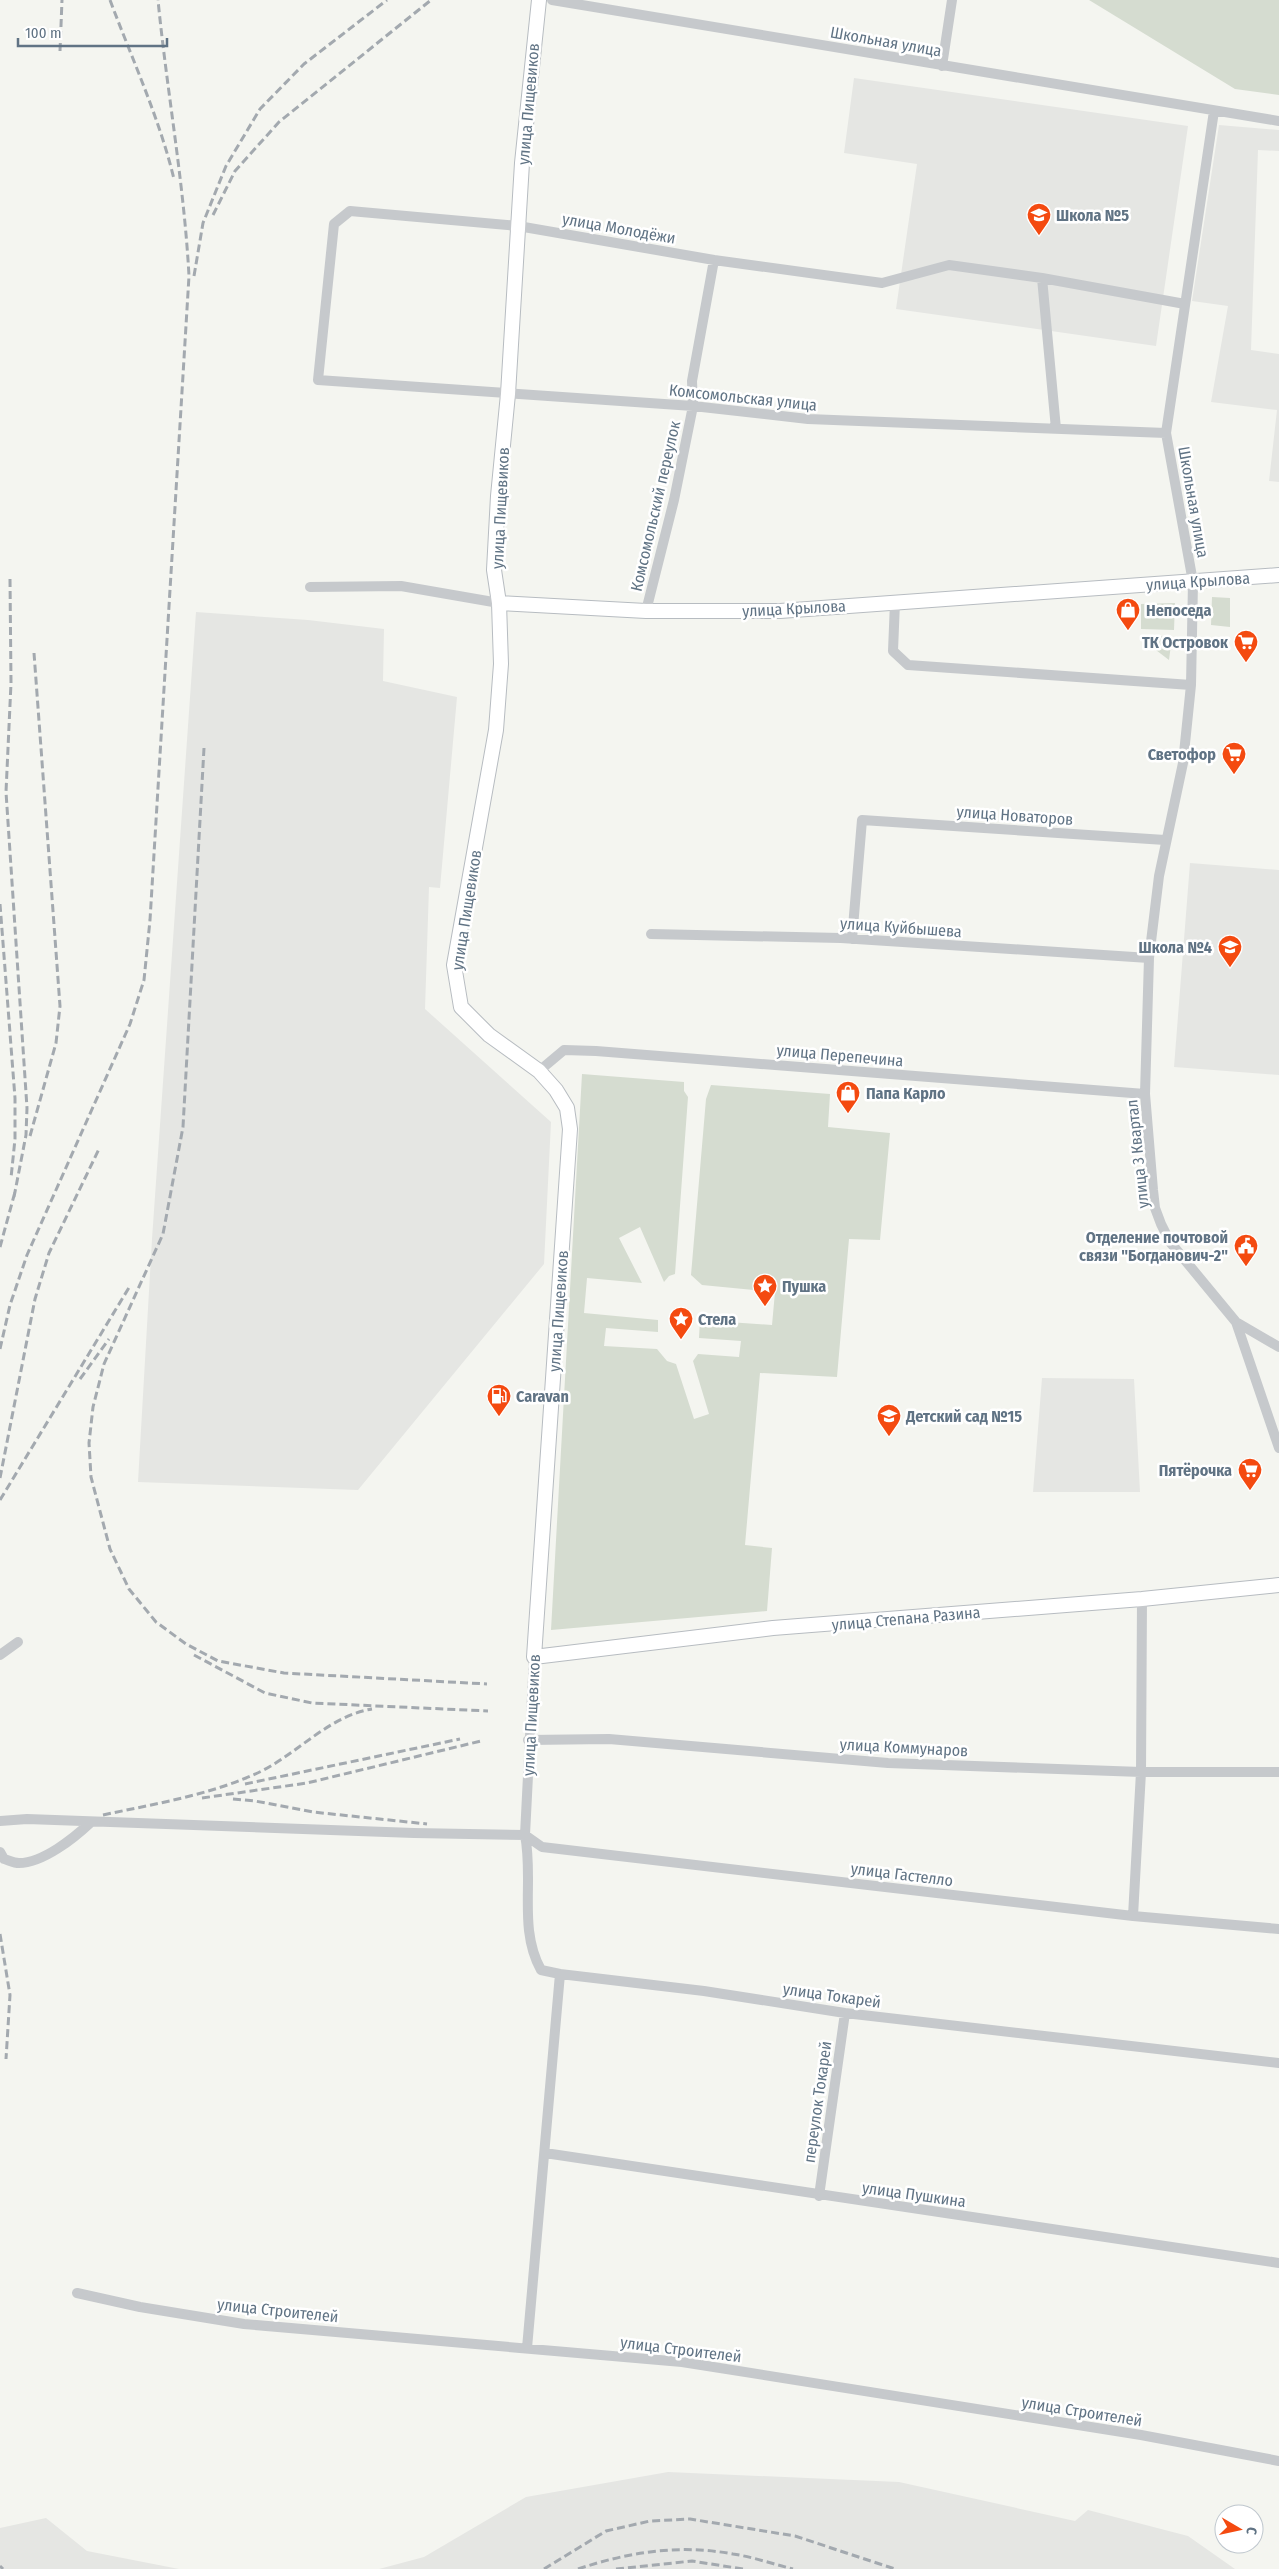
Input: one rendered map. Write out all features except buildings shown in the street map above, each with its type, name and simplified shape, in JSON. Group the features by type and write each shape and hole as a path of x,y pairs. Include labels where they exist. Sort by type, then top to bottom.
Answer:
{"main road":[{"name":"улица Пищевиков","path":"534,1657 570,1129 567,1108 556,1090 539,1071 489,1035 461,1007 454,965 496,730 501,664 499,603 494,570 529,79 538,0"},
{"name":"улица Крылова","path":"499,603 646,611 780,611 1279,575"},
{"name":"улица Степана Разина","path":"534,1657 774,1628 1142,1599 1279,1585"}],"street":[{"name":"Школьная улица","path":"552,0 1279,121"},
{"path":"942,66 952,0"},
{"name":"Школьная улица","path":"1149,958 1165,840 1183,763 1191,685 1193,582 1166,433 1214,110"},
{"name":"улица Молодёжи","path":"318,380 334,224 350,211 518,226 714,260 882,282 949,265 1042,278"},
{"name":"Комсомольский переулок","path":"646,611 674,500 693,406 692,381 714,260"},
{"path":"1056,428 1042,278 1185,304"},
{"name":"Комсомольская улица","path":"318,380 693,406 808,419 1166,433"},
{"name":"улица Крылова","path":"310,587 401,586 499,603"},
{"path":"895,602 893,651 908,665 1191,685"},
{"name":"улица Новаторов","path":"852,939 862,820 1165,840"},
{"name":"улица Куйбышева","path":"652,934 852,939 1149,958"},
{"name":"улица 3 Квартал","path":"1149,958 1145,1094 1155,1208 1170,1242 1236,1322"},
{"name":"улица Перепечина","path":"539,1071 564,1050 596,1051 1145,1094"},
{"path":"1236,1322 1279,1347"},
{"path":"1236,1322 1279,1448"},
{"path":"1133,1916 1141,1772 1142,1599"},
{"path":"0,1655 18,1642"},
{"name":"улица Пищевиков","path":"534,1657 528,1740 525,1834 529,1856 528,1934 534,1957 542,1970 560,1974"},
{"name":"улица Коммунаров","path":"528,1740 609,1739 888,1763 1141,1772 1279,1772"},
{"path":"0,1821 27,1819 90,1823 414,1833 525,1834"},
{"path":"0,1852 4,1859 20,1863 46,1855 71,1841 90,1823"},
{"name":"улица Гастелло","path":"525,1834 542,1846 1133,1916 1279,1929"},
{"path":"527,2348 560,1974"},
{"name":"улица Токарей","path":"560,1974 704,1991 845,2013 1279,2063"},
{"name":"переулок Токарей","path":"819,2196 845,2013"},
{"name":"улица Пушкина","path":"545,2154 1279,2263"},
{"name":"улица Строителей","path":"76,2293 140,2307 244,2324 682,2362 1141,2435 1279,2461"}],"shaded area":[{"path":"1089,0 1279,0 1279,95 1235,89"},
{"name":"Школа №5","path":"854,78 1188,126 1156,346 896,309 917,164 844,153"},
{"path":"1219,125 1279,130 1279,151 1258,150 1251,350 1279,354 1279,482 1269,481 1277,410 1211,402 1228,306 1192,301"},
{"path":"1212,597 1230,598 1230,627 1211,625"},
{"path":"1175,603 1174,630 1141,629 1141,604"},
{"path":"196,612 308,620 384,629 383,681 457,697 440,888 429,887 425,1009 551,1122 544,1264 358,1490 138,1482 152,1239"},
{"path":"1142,635 1172,637 1169,660 1144,641"},
{"name":"Школа №4","path":"1190,863 1279,870 1279,1075 1174,1067"},
{"path":"582,1074 684,1082 684,1091 688,1097 675,1274 669,1276 664,1282 640,1227 619,1238 642,1283 587,1278 584,1313 658,1320 658,1332 606,1328 604,1346 657,1349 667,1361 676,1364 694,1419 709,1414 693,1361 698,1354 739,1357 741,1341 699,1338 700,1320 772,1325 775,1292 702,1285 691,1275 706,1099 711,1085 830,1094 828,1127 890,1133 880,1240 849,1239 837,1377 760,1373 745,1545 772,1548 767,1611 551,1630"},
{"path":"1042,1378 1134,1379 1140,1492 1033,1492"},
{"path":"668,2472 899,2482 1075,2521 1088,2510 1188,2536 1235,2569 379,2569 424,2557 526,2497"},
{"path":"46,2518 87,2551 179,2569 0,2569 0,2528"}],"railway":[{"path":"60,51 62,0"},
{"path":"110,0 161,133 174,179"},
{"path":"0,1349 10,1305 27,1255 130,1024 144,980 150,920 189,276 187,241 158,0"},
{"path":"194,276 203,223 226,166 260,109 304,64 387,0"},
{"path":"213,215 235,171 279,122 431,0"},
{"path":"10,579 11,683 6,792 27,1108 26,1135 14,1197"},
{"path":"30,1136 56,1043 60,1006 34,653"},
{"path":"204,748 183,1127 163,1234 104,1364 93,1407 89,1443 91,1477 110,1549 129,1589 156,1622 186,1644 218,1661 284,1673 487,1684"},
{"path":"0,904 15,1098 15,1139 11,1178"},
{"path":"0,1478 35,1299 49,1253 99,1149"},
{"path":"0,1247 15,1192"},
{"path":"0,1500 130,1286"},
{"path":"80,1379 109,1339"},
{"path":"194,1655 265,1693 312,1703 488,1711"},
{"path":"103,1815 179,1799 216,1789 253,1775 268,1768 325,1728 356,1713 372,1709"},
{"path":"245,1784 460,1739"},
{"path":"202,1798 307,1783 481,1741"},
{"path":"233,1799 255,1801 313,1812 427,1824"},
{"path":"0,1934 10,1995 6,2059"},
{"path":"544,2569 606,2531 650,2521 690,2519 795,2536 895,2569"},
{"path":"578,2569 635,2554 674,2550 713,2551 741,2555 793,2569"},
{"path":"616,2569 692,2561 743,2569"},
{"path":"0,2566 3,2569"}],"place":[{"name":"Школа №5","path":"1039,236"},
{"name":"Непоседа","path":"1128,631"},
{"name":"ТК Островок","path":"1246,663"},
{"name":"Светофор","path":"1234,775"},
{"name":"Школа №4","path":"1230,968"},
{"name":"Папа Карло","path":"848,1114"},
{"name":"Отделение почтовой связи \"Богданович-2\"","path":"1246,1267"},
{"name":"Пушка","path":"765,1307"},
{"name":"Стела","path":"681,1340"},
{"name":"Caravan","path":"499,1417"},
{"name":"Детский сад №15","path":"889,1437"},
{"name":"Пятёрочка","path":"1250,1491"}]}
